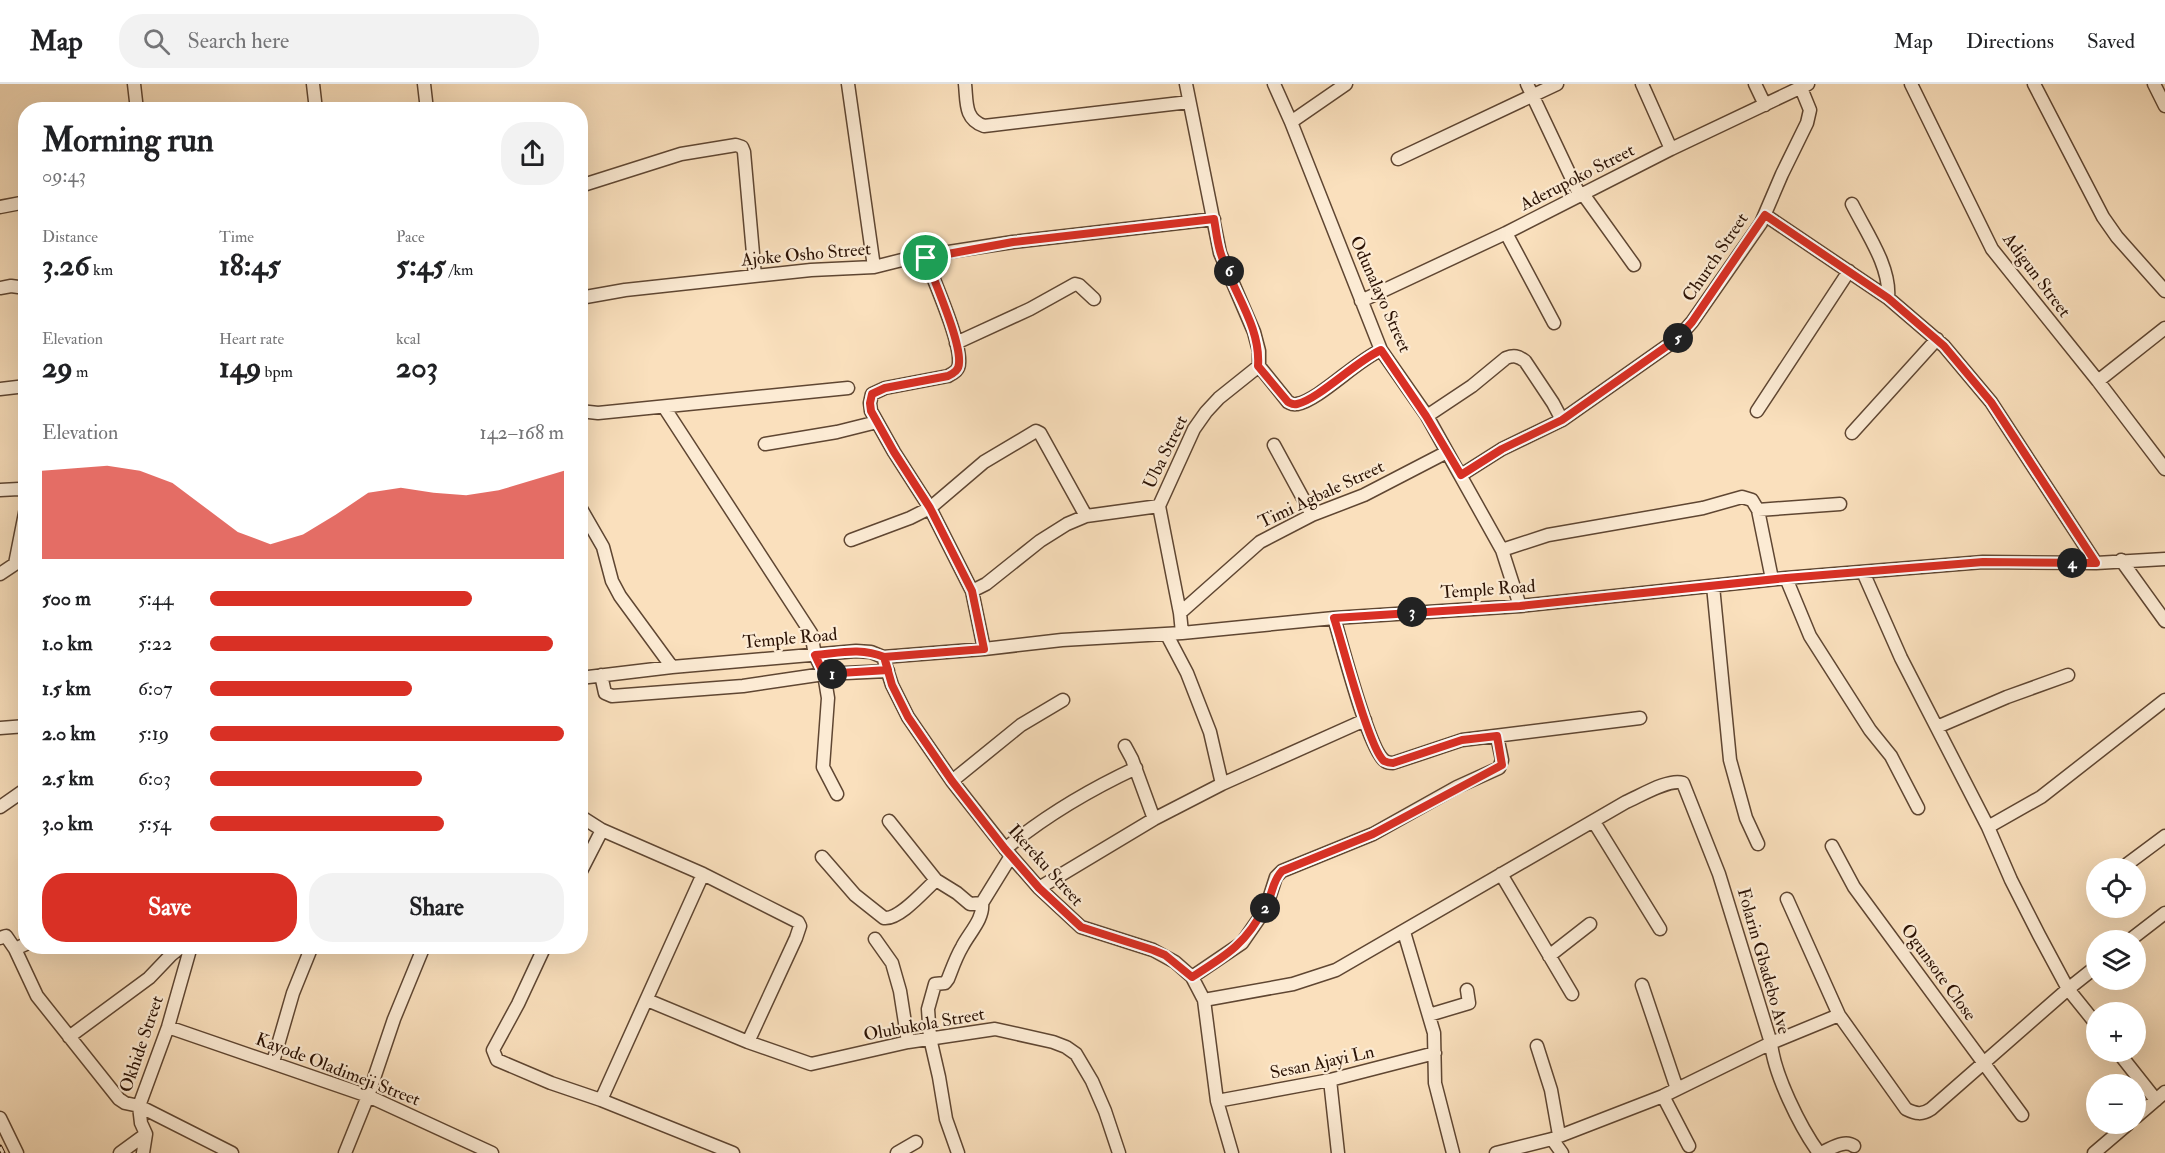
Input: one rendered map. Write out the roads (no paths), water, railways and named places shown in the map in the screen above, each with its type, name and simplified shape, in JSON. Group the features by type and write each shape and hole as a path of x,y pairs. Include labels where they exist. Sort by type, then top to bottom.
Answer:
{"street":[{"path":"134,84 136,102"},
{"path":"313,84 315,102"},
{"path":"424,84 426,102"},
{"path":"848,84 874,267"},
{"path":"965,84 969,116 975,123 984,126 1189,102"},
{"path":"1186,84 1220,253 1260,351 1258,366 1288,402 1299,404 1370,355 1381,350"},
{"name":"Odunalayo Street","path":"1274,84 1381,350 1426,416 1503,550 1520,606"},
{"path":"1291,122 1346,84"},
{"path":"1398,159 1529,90 1557,84"},
{"path":"1642,84 1671,149"},
{"path":"1755,84 1765,105"},
{"name":"Adigun Street","path":"1911,84 1992,249 2165,469"},
{"path":"2034,84 2103,217 2117,237 2165,291"},
{"path":"2154,84 2165,106"},
{"name":"Aderupoko Street","path":"1361,302 1506,233 1671,149 1805,86"},
{"name":"Church Street","path":"1461,475 1502,449 1562,420 1677,339 1692,322 1765,215 1807,123 1810,110 1805,86"},
{"path":"1529,90 1581,195 1634,265"},
{"path":"588,183 681,154 736,145 742,147 755,276"},
{"path":"0,207 18,204"},
{"path":"1852,204 1886,272 1889,285 1888,298"},
{"path":"1765,215 1888,298 1937,339 1991,402 2096,563"},
{"name":"Ajoke Osho Street","path":"588,297 626,290 811,270 874,267 910,258 926,258 1013,242 1214,219"},
{"path":"1506,233 1554,322"},
{"path":"926,258 956,343 960,364 955,372 948,376 885,388 872,394 871,411 930,508 972,591 984,649"},
{"path":"1757,411 1849,271"},
{"path":"956,343 1030,309 1075,284 1094,299"},
{"path":"0,288 18,287"},
{"path":"2098,381 2163,334"},
{"path":"1852,433 1937,339"},
{"path":"1426,416 1472,386 1506,358 1519,356 1525,361 1562,420"},
{"name":"Uba Street","path":"1180,613 1159,506 1194,429 1206,412 1219,398 1258,366"},
{"path":"0,389 18,387"},
{"path":"588,412 664,407 848,388"},
{"path":"664,407 811,633 815,655 824,674 828,698 824,767 837,794"},
{"path":"765,444 828,434 877,422"},
{"path":"851,540 930,508 984,462 1036,430 1040,433 1086,516"},
{"path":"1274,445 1312,515"},
{"name":"Timi Agbale Street","path":"1180,613 1260,542 1312,515 1364,495 1447,452"},
{"path":"0,490 18,489"},
{"path":"1503,550 1548,535 1703,508 1742,497 1752,500 1758,510 1772,579"},
{"path":"1758,510 1840,504"},
{"path":"972,591 986,584 1040,541 1067,524 1086,516 1159,506"},
{"path":"588,521 603,547 612,581 620,596 672,666"},
{"name":"Temple Road","path":"588,677 672,666 856,651 872,652 884,657 1062,640 1167,635 1334,618 1520,606 1772,579 1983,562 2096,563 2165,559"},
{"path":"2121,560 2165,621"},
{"path":"0,574 18,564"},
{"path":"1863,572 1901,658 1988,827 2011,880 2068,988 2086,1011"},
{"path":"1786,578 1810,636 1870,730 1891,756 1918,808"},
{"path":"1713,586 1730,760 1746,818 1758,844"},
{"path":"1180,613 1182,633"},
{"path":"1334,618 1371,739 1386,763 1393,763 1462,740 1640,718"},
{"path":"1167,635 1187,673 1210,732 1222,784"},
{"name":"Ikereku Street","path":"884,657 892,685 908,717 952,781 1008,853 1039,888 1081,927 1165,955 1192,977 1204,1000 1217,1101 1232,1153"},
{"path":"601,675 605,693 612,696 743,686 824,674 888,670"},
{"path":"1937,727 2007,697 2068,675"},
{"path":"952,781 1021,725 1063,700"},
{"path":"1988,827 2042,797 2165,700"},
{"path":"1039,888 1154,819 1222,784 1365,720"},
{"path":"0,728 18,727"},
{"path":"1192,977 1242,943 1264,910 1276,877 1282,871 1373,834 1457,787 1499,768 1502,760 1497,736"},
{"path":"1125,746 1136,768 1154,819"},
{"path":"920,1040 935,984 945,983 948,979 961,948 979,917 982,903 1008,853 1031,828 1077,798 1136,768"},
{"name":"Folarin Gbadebo Ave","path":"1594,822 1626,802 1669,783 1683,783 1719,874 1771,1044 1772,1058 1802,1126 1820,1153"},
{"path":"0,807 18,795"},
{"path":"588,821 602,830 703,874 798,922 800,926 748,1042 647,1000"},
{"path":"889,821 936,880 970,904 982,903"},
{"path":"1204,1000 1293,984 1336,970 1594,822 1660,929"},
{"path":"588,857 602,830"},
{"path":"2135,858 2165,836"},
{"name":"Ogunsote Close","path":"1832,846 1854,887 2022,1115"},
{"path":"822,857 855,895 884,918 895,917 936,880"},
{"path":"601,1100 703,874"},
{"path":"1501,874 1572,994"},
{"path":"1787,899 1839,1015 1906,1109 1914,1113 1924,1113 1931,1109 2086,974"},
{"path":"2143,930 2165,913"},
{"path":"1550,956 1590,924"},
{"path":"1404,932 1434,1034 1435,1083 1453,1153"},
{"path":"2,933 18,945"},
{"path":"875,939 891,963 920,1040 939,1077 946,1119 958,1153"},
{"path":"22,954 37,996 119,1099 139,1106 232,1153"},
{"path":"69,1037 149,978 172,954"},
{"name":"Okhide Street","path":"143,1153 146,1134 141,1123 139,1106 168,1027 189,954"},
{"path":"273,1062 293,993 309,954"},
{"path":"345,1153 368,1096 394,1019 421,954"},
{"path":"541,954 518,1004 493,1050 497,1060 733,1153"},
{"path":"1642,985 1677,1089"},
{"path":"1429,1015 1469,1003 1467,990"},
{"path":"1496,1153 1555,1137 1663,1096 1771,1044 1839,1015"},
{"name":"Kayode Oladimeji Street","path":"168,1027 368,1096 492,1153"},
{"name":"Olubukola Street","path":"748,1042 811,1064 920,1040 995,1029 1053,1042 1076,1054 1092,1081 1119,1153"},
{"path":"1537,1046 1551,1090 1555,1137 1562,1153"},
{"name":"Sesan Ajayi Ln","path":"1217,1101 1330,1080 1435,1053"},
{"path":"2128,1062 2160,1096 2146,1108"},
{"path":"1330,1080 1338,1153"},
{"path":"1663,1096 1689,1146"},
{"path":"0,1118 17,1153"},
{"path":"120,1153 146,1134"},
{"path":"2094,1153 2116,1134"},
{"path":"897,1153 916,1142"},
{"path":"1820,1153 1844,1143 1854,1146"}],"railway":[{"path":"0,1147 3,1153"}]}
